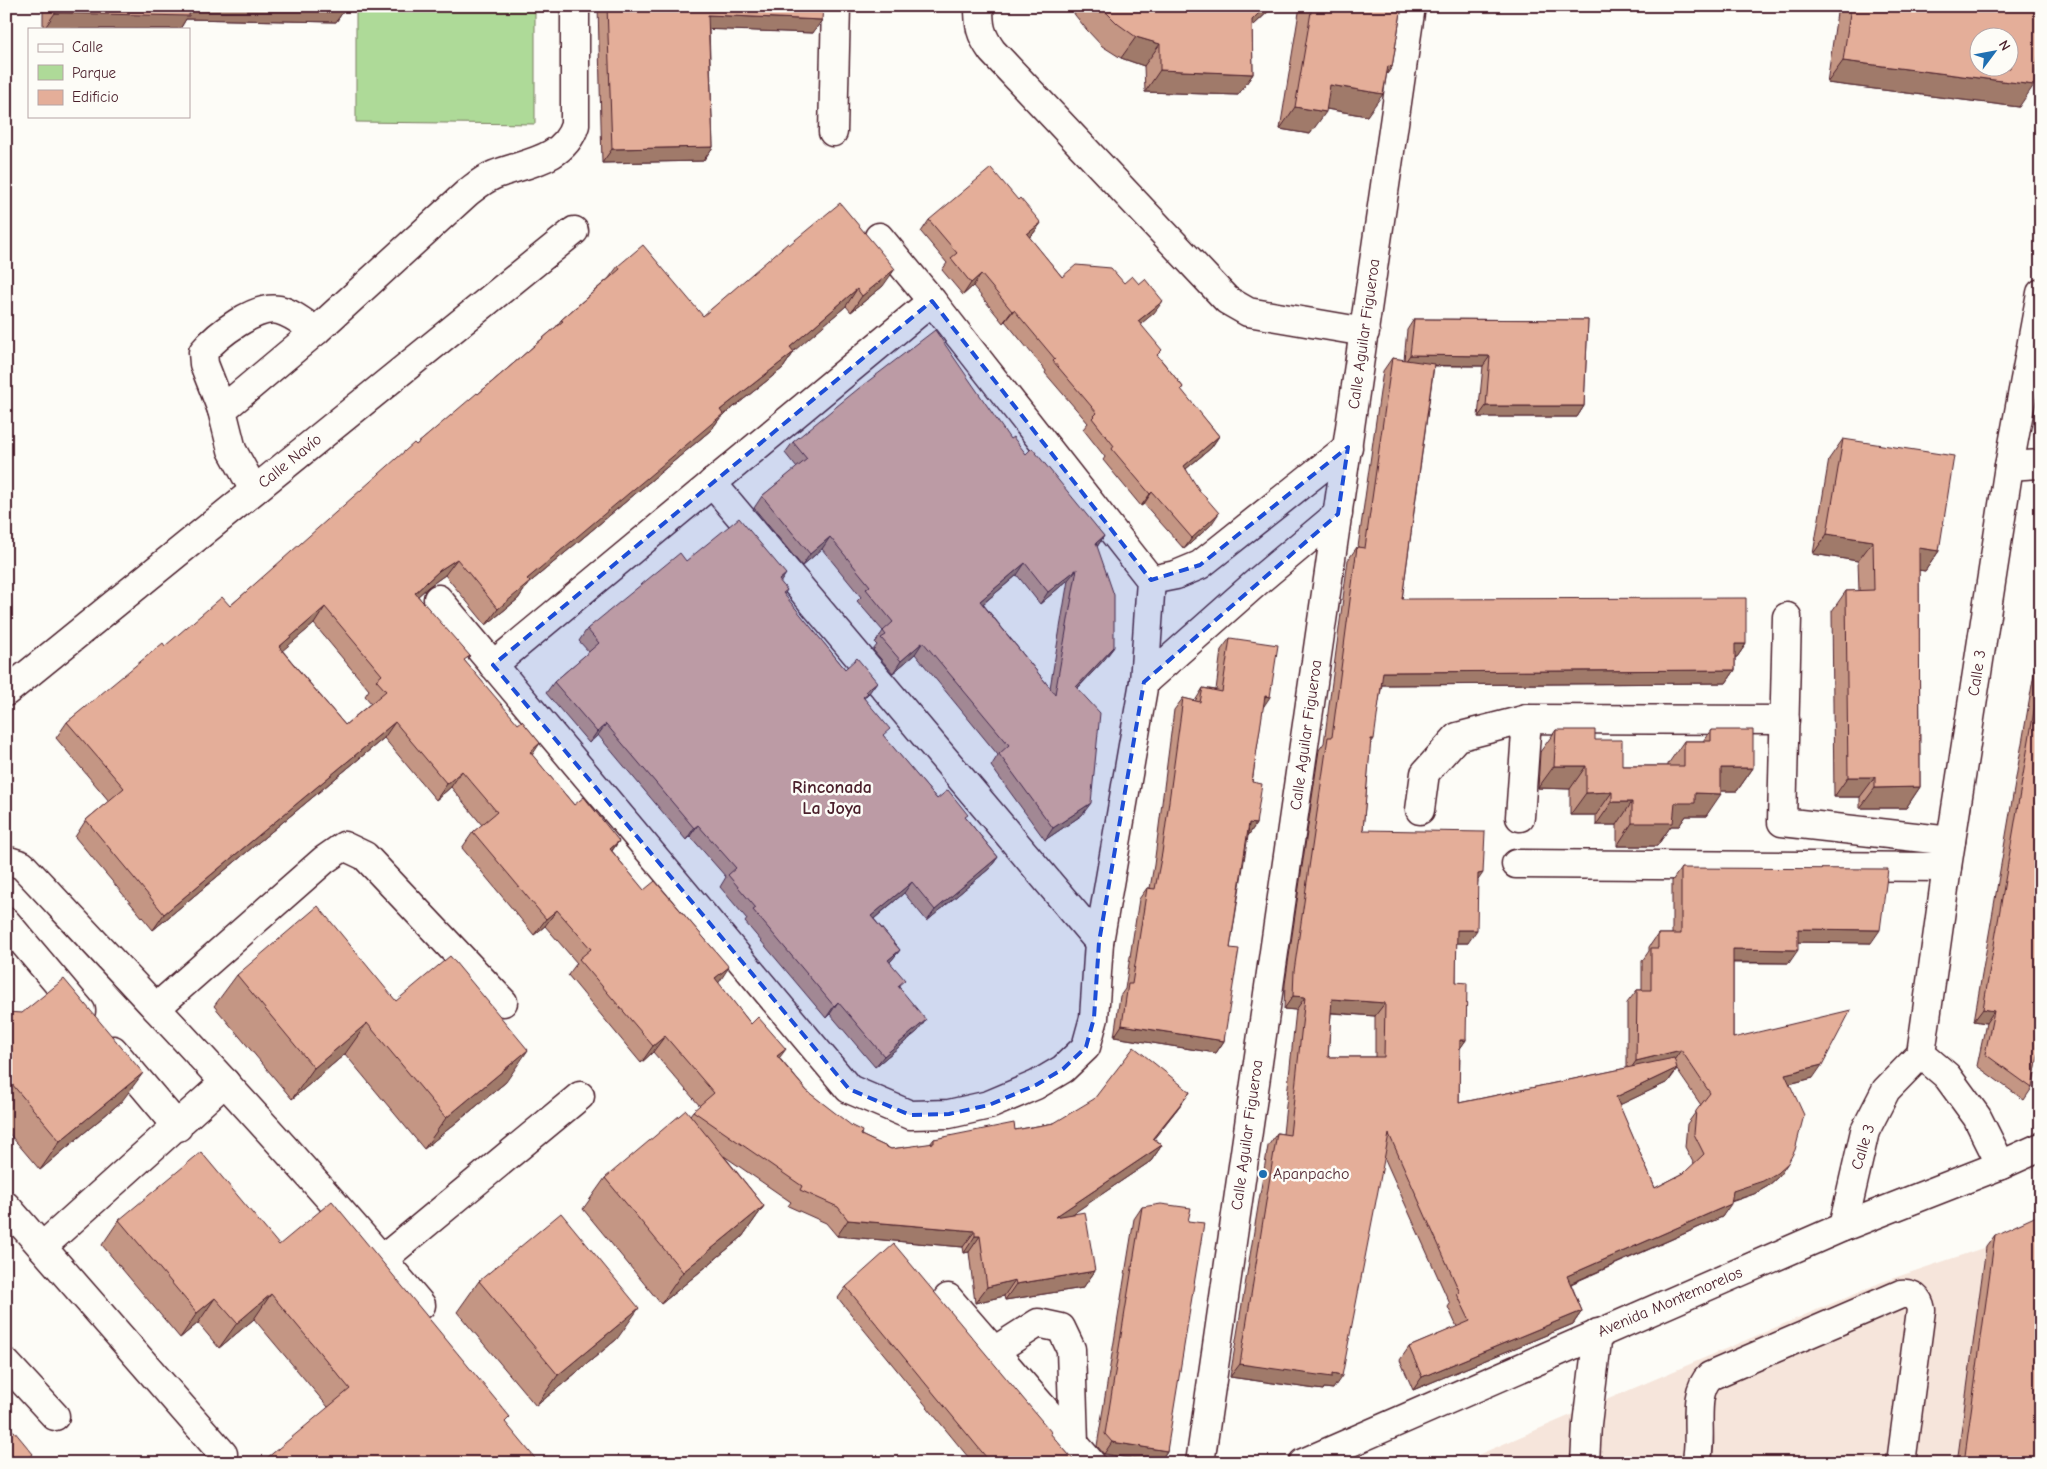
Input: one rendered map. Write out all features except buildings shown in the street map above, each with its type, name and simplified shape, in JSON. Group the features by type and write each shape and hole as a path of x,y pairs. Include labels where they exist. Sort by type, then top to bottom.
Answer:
{"street":[{"path":"222,410 316,331 468,192 491,176 554,155 572,136 576,114 575,6"},
{"path":"833,132 836,6"},
{"path":"978,6 979,28 984,40 992,51 1228,300 1248,312 1365,332"},
{"name":"Calle Aguilar Figueroa","path":"1200,1463 1411,6"},
{"name":"Calle Navío","path":"6,692 574,231"},
{"path":"438,600 849,1089 910,1115 949,1114 989,1105 1036,1084 1063,1069 1086,1047 1094,1018 1099,942 1144,682 1152,580 932,301 879,237"},
{"name":"Calle 3","path":"1843,1227 1864,1132 1886,1090 1921,1054 1949,854 2009,466 2040,296"},
{"path":"493,665 932,301"},
{"path":"254,490 232,450 222,410 204,364 203,352 211,343 245,318 271,309 289,314 316,331"},
{"path":"1152,580 1176,575 1200,565 1348,447"},
{"path":"2009,466 2041,464"},
{"path":"712,483 1099,942"},
{"path":"1144,682 1257,582 1338,514"},
{"path":"1787,617 1782,822 1949,854"},
{"path":"1420,810 1425,773 1457,737 1527,719 1785,720"},
{"path":"1520,816 1527,719"},
{"path":"156,1008 324,860 344,846 365,856 503,1002"},
{"path":"1516,864 1949,854"},
{"path":"6,860 22,865 226,1082 383,1259 421,1305"},
{"path":"6,922 178,1127"},
{"path":"1921,1054 1947,1076 1977,1117 2001,1165"},
{"path":"42,1247 226,1082"},
{"path":"383,1259 580,1096"},
{"name":"Avenida Montemorelos","path":"1303,1463 1843,1227 2001,1165 2041,1147"},
{"path":"6,1206 223,1454"},
{"path":"1696,1463 1699,1451 1700,1392 1704,1382 1710,1376 1901,1294 1909,1294 1916,1298 1921,1310 1901,1463"},
{"path":"948,1298 1082,1453"},
{"path":"994,1351 1038,1323 1062,1328 1071,1349 1082,1453"},
{"path":"1585,1463 1586,1424 1598,1333"},
{"path":"6,1363 55,1416"}],"highlighted area":[{"path":"932,301 1151,580 1200,565 1348,447 1338,514 1144,682 1099,942 1094,1018 1086,1047 1063,1069 1036,1085 989,1105 949,1114 910,1115 849,1089 493,665"}],"shaded area":[{"path":"1986,1247 1957,1463 1459,1463 1882,1282"}],"green space":[{"path":"356,6 535,6 535,124 356,122"}],"place":[{"name":"Apanpacho","path":"1263,1174"}],"district":[{"name":"Rinconada La Joya","path":"832,798"}]}
